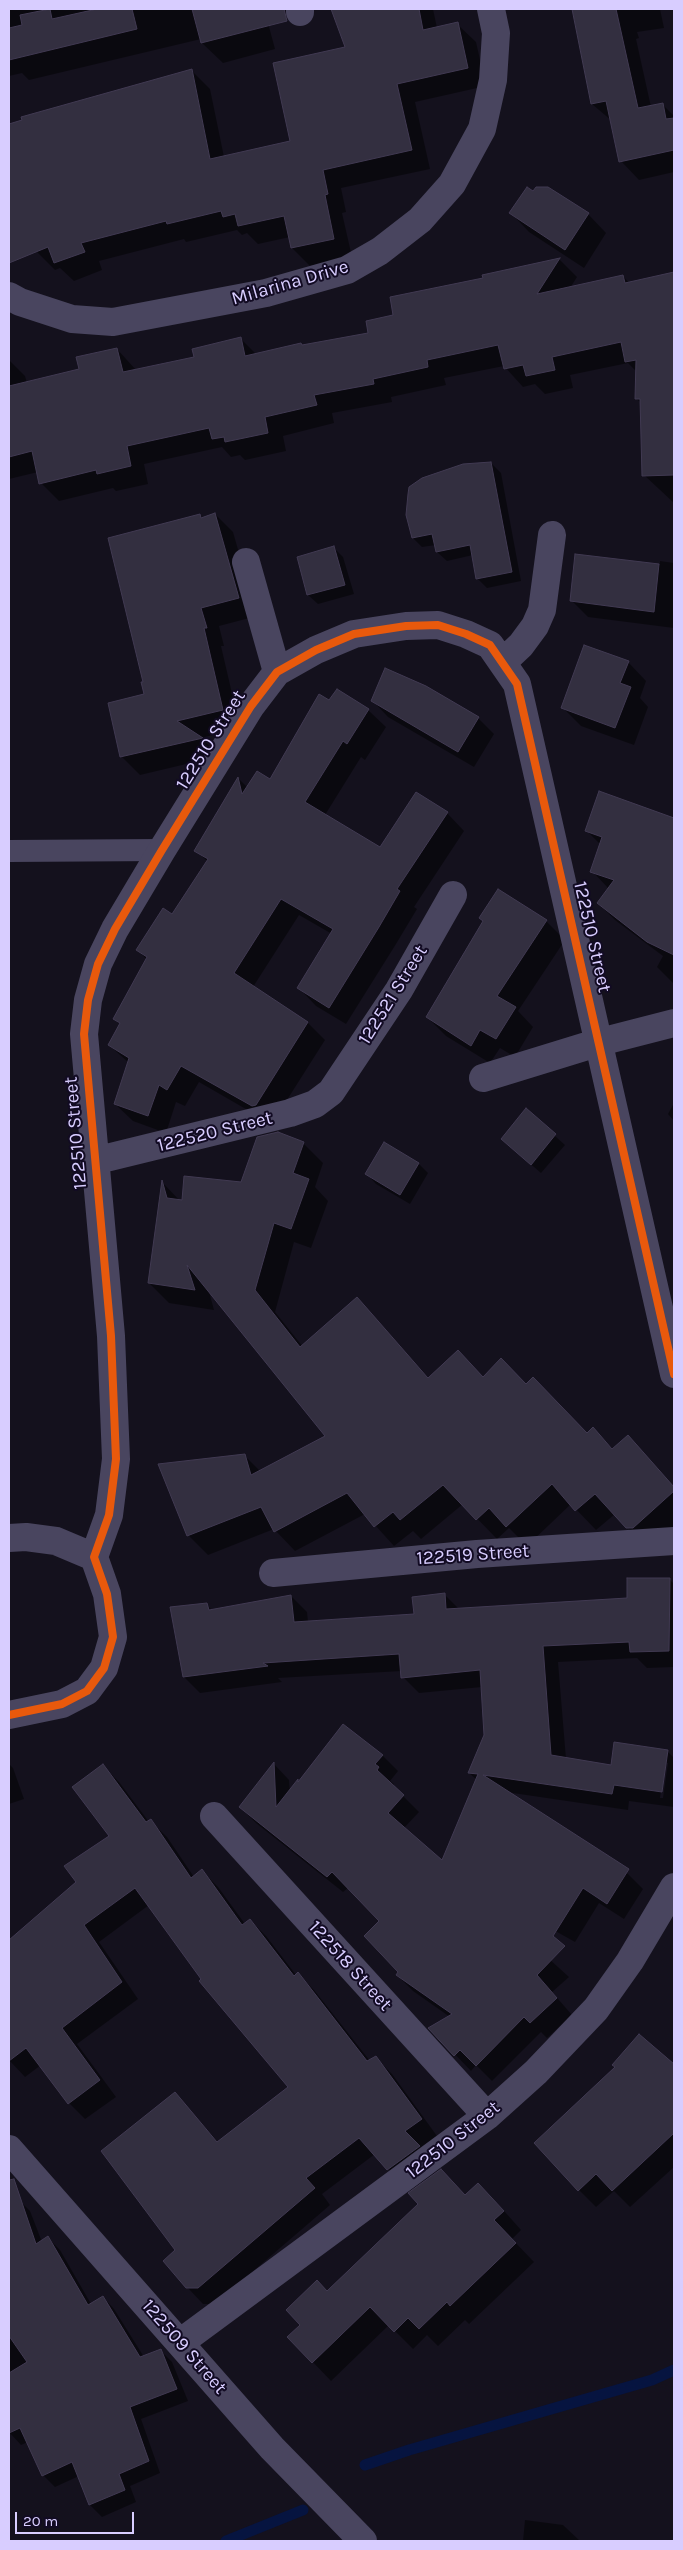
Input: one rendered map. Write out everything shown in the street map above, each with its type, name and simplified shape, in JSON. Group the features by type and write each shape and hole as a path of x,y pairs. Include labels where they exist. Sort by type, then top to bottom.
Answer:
{"street":[{"name":"Milarina Drive","path":"9,296 20,302 72,319 113,322 266,293 347,270 380,251 420,220 452,184 482,129 493,80 496,33 491,9"},
{"path":"503,662 521,645 535,626 542,610 552,535"},
{"path":"246,562 277,672"},
{"name":"122510 Street","path":"94,1557 109,1515 116,1459 111,1336 84,1034 88,1000 98,964 115,929 162,850 251,706 277,672 316,650 354,634 406,626 438,625 466,634 490,645 517,684 600,1042 674,1374"},
{"name":"122521 Street","path":"331,1092 398,990 453,895"},
{"path":"483,1078 600,1042 674,1023"},
{"name":"122520 Street","path":"94,1161 290,1113 315,1104 331,1092"},
{"path":"9,1538 26,1537 56,1541 94,1557 107,1594 113,1637 104,1668 87,1690 62,1704 9,1715"},
{"name":"122519 Street","path":"272,1573 477,1554 674,1541"},
{"name":"122518 Street","path":"214,1816 486,2116"},
{"name":"122510 Street","path":"181,2342 486,2116 536,2072 596,2009 630,1961 674,1887"},
{"name":"122509 Street","path":"9,2150 181,2342 272,2448 363,2541"}],"lane":[{"path":"9,851 162,850"}],"building":[{"path":"50,9 52,19 97,9 132,9 137,29 9,60 9,28 22,25 20,15"},
{"path":"192,9 284,9 287,21 201,43"},
{"path":"331,9 419,9 423,30 458,22 468,68 397,84 412,150 323,170 328,194 325,195 334,239 291,248 284,216 238,226 235,214 223,217 221,211 167,224 166,221 81,243 85,252 54,263 48,247 9,263 9,124 22,120 21,117 192,69 210,159 290,141 273,63 345,47"},
{"path":"572,9 616,9 638,108 663,103 666,119 674,118 674,150 619,162 606,101 591,104"},
{"path":"527,187 533,191 536,187 548,187 589,213 565,250 509,213"},
{"path":"560,258 537,294 623,275 625,283 674,272 674,475 642,476 640,399 635,399 636,360 625,362 621,342 552,357 555,370 526,376 523,365 504,369 498,345 427,360 428,367 373,379 374,384 314,395 317,405 265,417 268,433 225,442 224,437 212,439 209,428 127,446 131,466 97,474 96,470 39,484 32,451 9,457 9,386 79,369 76,357 117,348 123,372 194,357 192,349 241,337 245,356 301,343 302,345 368,333 366,321 393,315 390,297 483,278 482,275"},
{"path":"491,462 512,572 476,579 470,545 436,552 432,534 412,538 406,515 408,494 409,487 422,478 463,464"},
{"path":"215,513 239,598 201,608 207,628 204,628 223,710 177,721 203,738 120,757 108,703 144,694 141,682 143,682 108,538 200,514 201,518"},
{"path":"334,546 345,585 307,595 297,557"},
{"path":"575,554 659,564 654,612 570,601"},
{"path":"584,645 629,661 620,683 631,687 615,728 561,708"},
{"path":"385,668 426,686 479,717 458,752 371,701"},
{"path":"337,689 369,709 347,744 343,741 305,802 380,847 416,792 448,812 397,889 400,891 329,1008 297,988 333,929 281,899 234,973 308,1022 256,1105 252,1106 181,1066 167,1090 159,1085 148,1116 114,1104 129,1058 108,1045 120,1023 113,1019 147,957 136,950 163,908 172,914 208,859 194,851 238,777 242,794 257,771 270,779 319,694 329,700"},
{"path":"599,791 674,818 674,955 647,942 597,903 614,880 590,872 602,837 585,831"},
{"path":"498,889 547,920 497,996 516,1007 496,1039 480,1030 471,1046 426,1017 483,921 479,918"},
{"path":"526,1108 556,1134 531,1165 501,1139"},
{"path":"278,1132 304,1142 293,1173 309,1179 291,1229 274,1223 255,1290 300,1347 357,1297 428,1378 458,1350 483,1377 501,1358 526,1384 533,1377 587,1433 593,1427 612,1449 628,1435 674,1487 674,1491 633,1528 626,1528 595,1494 575,1511 552,1484 506,1527 489,1508 476,1520 443,1485 400,1520 393,1512 374,1527 347,1493 274,1532 261,1507 187,1536 158,1464 245,1454 251,1475 325,1436 187,1265 195,1290 148,1283 162,1180 167,1198 182,1200 184,1176 241,1182 257,1137"},
{"path":"384,1142 419,1163 400,1195 365,1174"},
{"path":"627,1578 670,1578 669,1651 630,1652 629,1642 543,1646 551,1755 611,1765 614,1742 668,1750 662,1792 614,1785 612,1794 483,1775 629,1869 607,1904 583,1888 553,1936 565,1946 537,1975 557,1998 530,2023 524,2017 476,2066 460,2050 454,2056 428,2028 452,2014 396,1975 398,1972 364,1936 379,1921 332,1872 327,1877 239,1807 274,1762 276,1807 343,1724 383,1755 375,1764 379,1767 377,1770 404,1795 388,1813 442,1860 478,1774 468,1773 484,1735 480,1670 401,1678 399,1654 263,1663 268,1666 183,1677 170,1607 207,1603 209,1610 291,1595 294,1622 414,1614 412,1597 445,1593 446,1609 627,1598"},
{"path":"103,1764 146,1822 151,1819 191,1878 202,1869 242,1925 250,1919 294,1976 298,1972 367,2061 376,2056 422,2119 405,2131 420,2146 387,2170 359,2138 306,2178 315,2188 198,2288 186,2288 163,2261 175,2250 101,2151 175,2092 217,2142 288,2087 199,1981 201,1979 135,1888 84,1925 122,1982 62,2028 100,2080 68,2104 26,2048 9,2061 9,1940 76,1882 64,1866 109,1836 72,1787"},
{"path":"639,2034 674,2064 674,2133 612,2191 596,2174 578,2191 534,2143 615,2067 612,2065"},
{"path":"441,2169 465,2195 478,2183 504,2211 494,2220 516,2243 450,2306 447,2302 419,2329 408,2318 394,2332 370,2307 312,2363 287,2337 300,2325 286,2310 317,2280 327,2291 418,2204 408,2193"},
{"path":"14,2179 36,2244 48,2236 88,2305 103,2296 140,2357 161,2349 177,2389 130,2407 149,2461 119,2474 125,2490 89,2505 72,2462 42,2476 20,2428 9,2433 9,2373 27,2362 9,2336 9,2180"}],"waterway":[{"path":"365,2465 409,2450 652,2380 674,2370"},
{"path":"226,2541 303,2510"}],"cycle path":[{"path":"9,1715 62,1704 87,1691 104,1668 113,1637 107,1594 94,1557 109,1515 116,1459 111,1336 84,1034 88,1000 98,964 115,929 251,706 277,672 316,650 354,634 406,626 438,625 466,634 490,645 517,684 674,1374"}]}
